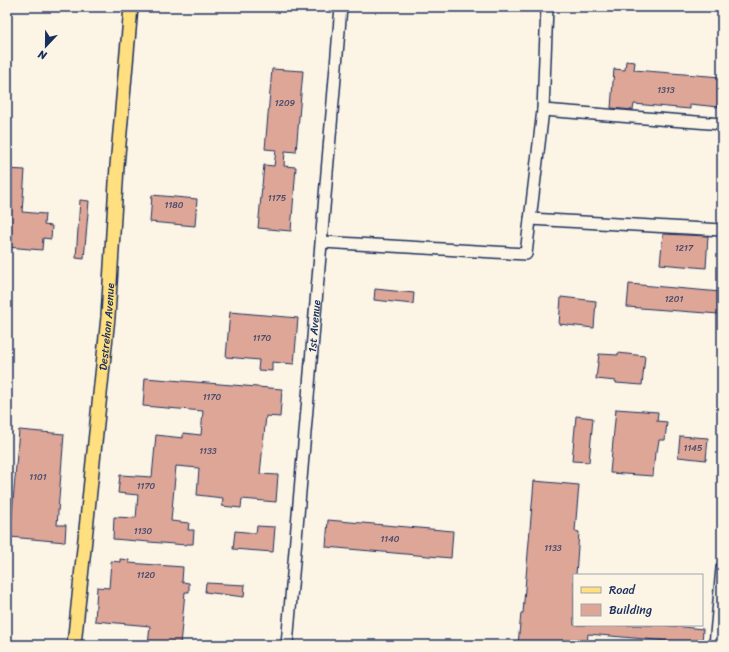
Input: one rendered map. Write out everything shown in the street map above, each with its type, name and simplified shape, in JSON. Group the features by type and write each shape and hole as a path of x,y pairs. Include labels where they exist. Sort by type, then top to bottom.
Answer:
{"main road":[{"name":"Destrehan Avenue","path":"74,645 108,317 117,166 131,7"}],"street":[{"name":"1st Avenue","path":"287,645 341,7"},
{"path":"322,242 526,254 543,110 547,7"},
{"path":"543,110 722,124"},
{"path":"530,219 722,230"},
{"path":"715,645 722,568"}],"building":[{"path":"626,61 635,62 634,70 721,77 718,107 690,104 690,109 634,104 633,110 611,108 614,69 625,70"},
{"path":"272,69 303,71 296,152 285,151 284,166 296,167 291,231 258,228 264,165 274,166 276,150 265,149"},
{"path":"7,169 25,170 22,212 45,214 44,225 52,226 51,239 43,238 42,250 7,247"},
{"path":"152,195 197,199 195,226 150,222"},
{"path":"80,200 89,201 84,259 76,258"},
{"path":"663,234 708,236 706,268 660,264"},
{"path":"629,284 721,292 719,314 627,307"},
{"path":"375,289 414,293 413,304 374,300"},
{"path":"561,297 596,301 594,328 559,324"},
{"path":"230,312 298,318 294,364 272,362 272,371 258,370 259,360 226,357"},
{"path":"618,353 645,356 642,385 616,383 616,381 596,379 599,354 618,355"},
{"path":"145,378 282,389 280,417 266,416 260,474 278,475 276,502 242,499 241,508 222,506 223,498 197,495 199,468 176,466 171,521 189,523 188,530 194,530 193,544 186,545 113,539 114,517 136,518 138,495 118,493 120,475 152,477 156,435 183,438 183,433 201,435 203,411 143,406"},
{"path":"616,409 658,412 657,421 667,422 665,440 659,440 657,452 655,452 653,476 610,473"},
{"path":"576,416 593,418 589,462 572,461"},
{"path":"19,430 64,434 57,525 66,525 65,542 10,537"},
{"path":"680,436 708,438 706,460 678,457"},
{"path":"534,481 579,485 575,531 579,532 576,574 573,574 573,626 672,626 703,629 702,644 588,634 587,645 518,645 521,613 523,613"},
{"path":"328,520 453,531 451,558 326,547"},
{"path":"257,526 275,527 273,552 233,549 235,531 256,533"},
{"path":"120,559 129,560 129,563 183,567 182,582 189,583 189,592 185,592 180,645 148,645 150,626 95,621 97,587 109,588 111,561 120,562"},
{"path":"206,583 245,585 244,597 205,592"}]}
